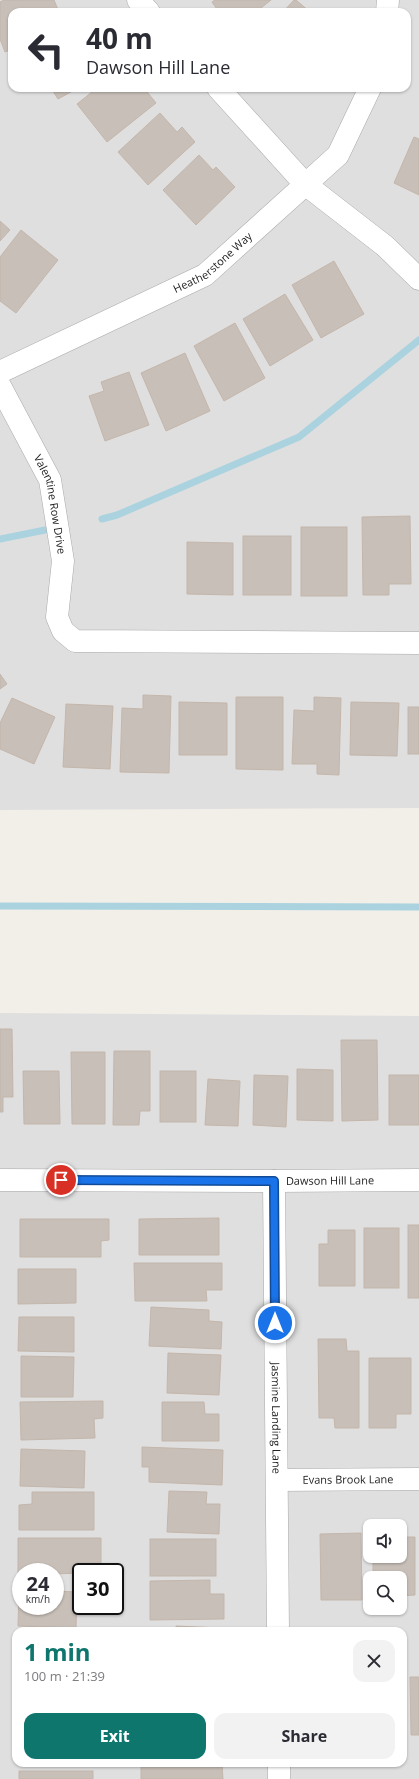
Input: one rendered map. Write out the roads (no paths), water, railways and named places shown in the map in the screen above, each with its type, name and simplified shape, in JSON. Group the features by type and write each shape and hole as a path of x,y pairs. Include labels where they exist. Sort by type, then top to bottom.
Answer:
{"street":[{"path":"138,0 145,8"},
{"path":"222,92 305,184 385,246 419,279"},
{"name":"Heatherstone Way","path":"0,372 205,275 338,155 368,92"},
{"name":"Valentine Row Drive","path":"0,386 50,480 63,561 57,617 63,631 75,641 312,641 419,643"},
{"name":"Dawson Hill Lane","path":"0,1180 419,1180"},
{"name":"Jasmine Landing Lane","path":"274,1181 278,1627"},
{"name":"Evans Brook Lane","path":"277,1480 419,1479"},
{"path":"279,1767 279,1779"}],"waterway":[{"path":"102,519 117,515 299,437 419,340"},
{"path":"0,539 50,529"},
{"path":"0,906 419,907"}]}
